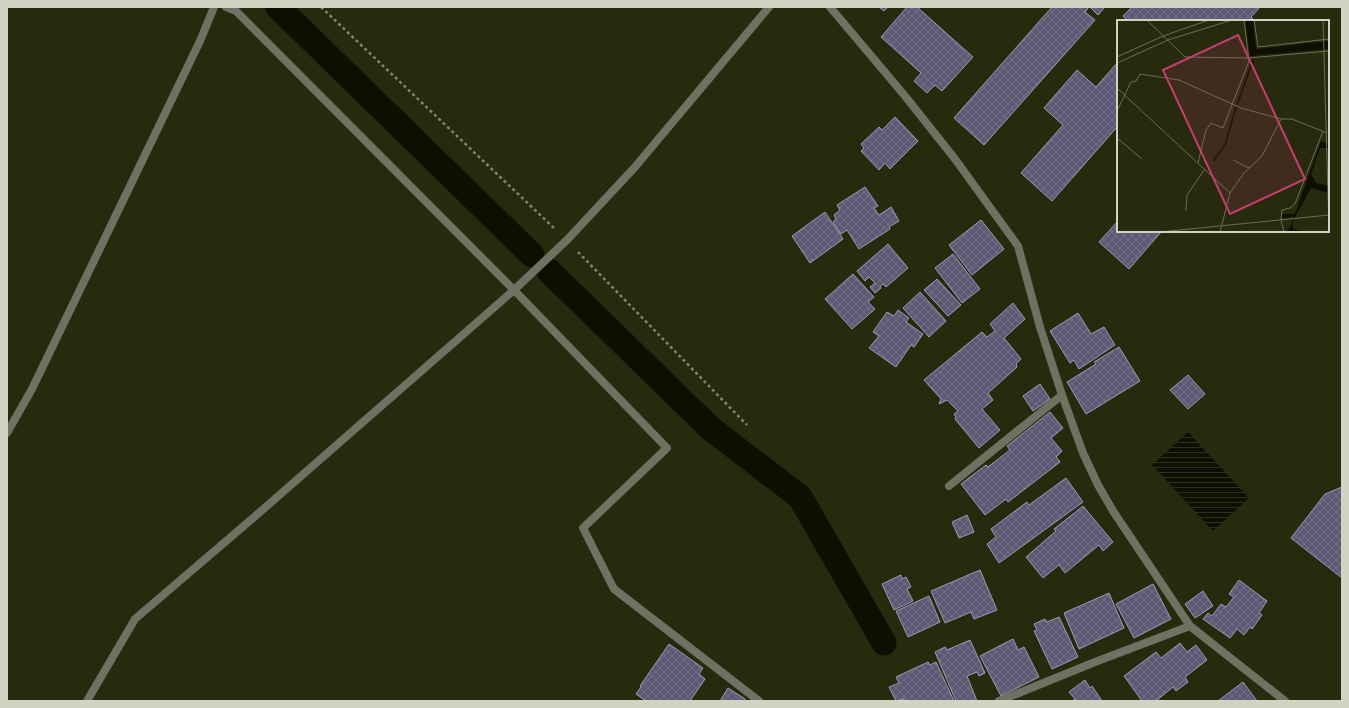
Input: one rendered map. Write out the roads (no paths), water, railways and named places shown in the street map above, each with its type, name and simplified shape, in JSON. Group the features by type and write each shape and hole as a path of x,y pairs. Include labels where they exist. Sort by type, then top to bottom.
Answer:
{"street":[{"path":"7,434 36,382 200,41 214,7"},
{"path":"226,7 236,11 514,290 667,448 583,528 614,589 759,701"},
{"path":"87,701 135,619 514,290 567,240 635,167 769,7"},
{"path":"830,7 905,96 955,159 1018,246 1040,327 1062,395 1083,453 1098,485 1113,511 1190,626 1285,701"},
{"path":"949,486 1062,395"},
{"path":"999,701 1095,662 1190,626"}],"waterway":[{"path":"278,7 532,255"},
{"path":"549,271 710,428 800,497 884,643"}]}
